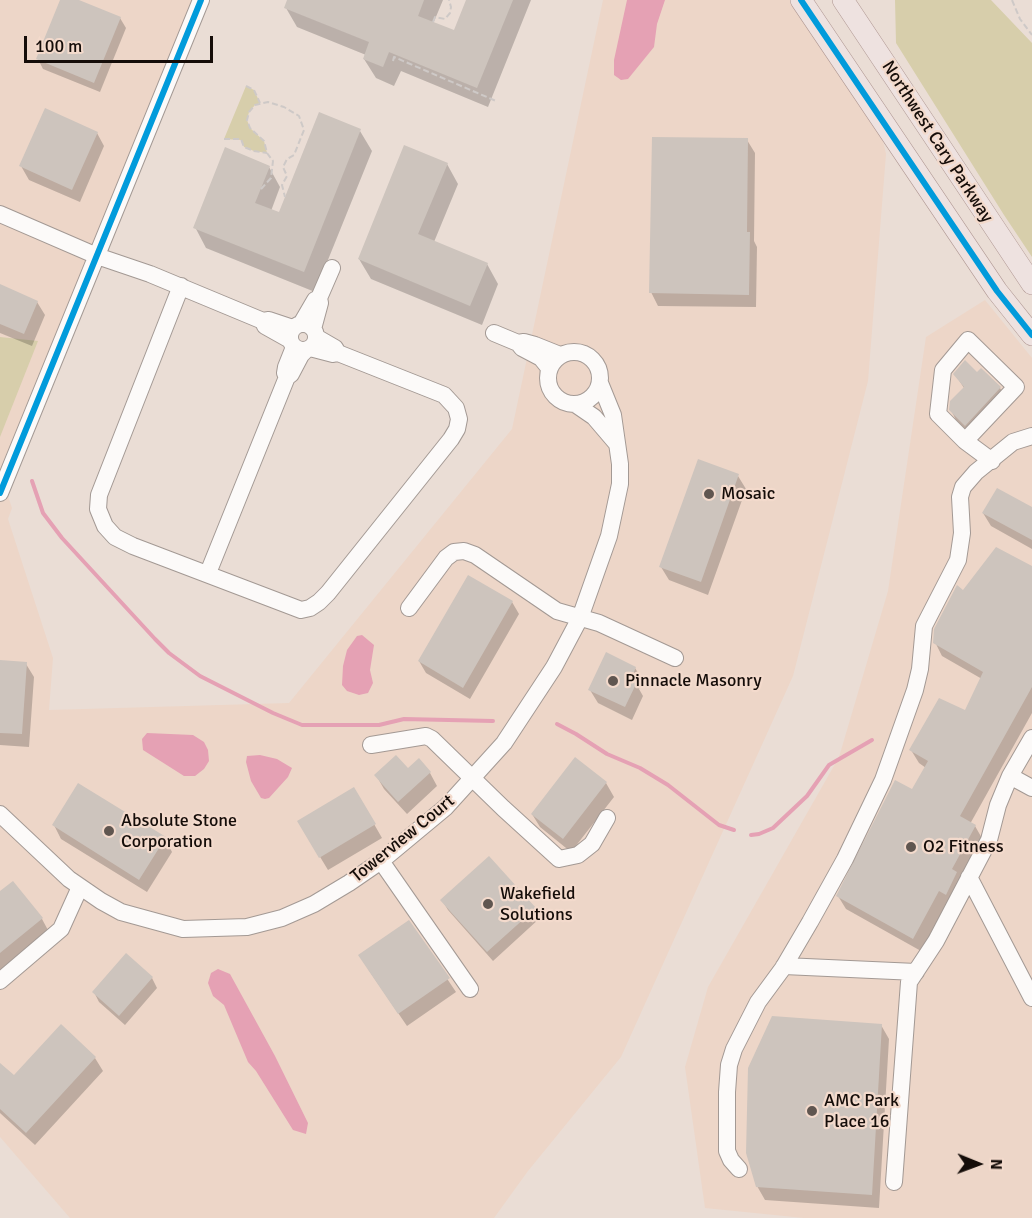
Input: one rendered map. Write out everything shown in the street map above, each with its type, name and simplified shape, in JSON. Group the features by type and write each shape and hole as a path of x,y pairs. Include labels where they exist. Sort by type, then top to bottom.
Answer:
{"main road":[{"name":"Northwest Cary Parkway","path":"801,0 998,291 1032,335"},
{"name":"Northwest Cary Parkway","path":"843,0 1032,284"}],"street":[{"path":"0,493 201,0"},
{"path":"0,214 97,256 181,286 263,321 268,320 333,354 338,353 444,395 456,408 459,419 451,439 328,593 310,608 301,610 291,608 208,573 133,546 115,537 105,526 98,509 99,495 181,286"},
{"path":"208,573 287,377 291,375 300,355 303,338 320,303 319,298 332,268"},
{"path":"494,333 518,343 522,348 541,358 549,368"},
{"path":"965,441 1016,387 968,340 943,369 938,414 965,441 992,461"},
{"path":"518,343 535,345 561,355"},
{"path":"575,404 591,398 600,383 598,366 586,354 569,352 554,360 549,368 548,376 552,393 559,399 575,404 594,417 618,444"},
{"name":"Towerview Court","path":"0,814 80,887 121,912 183,929 248,927 282,918 314,904 381,861 439,813 504,743 554,667 580,618 599,568 616,509 620,484 618,444 613,415 600,383"},
{"path":"738,1169 727,1150 729,1065 734,1049 758,1002 784,966 844,859 883,780 915,690 920,669 924,626 958,560 962,533 960,496 963,487 976,472 1013,442 1032,436"},
{"path":"409,608 446,558 454,552 464,551 476,555 557,611 599,623 675,658"},
{"path":"371,745 426,736 432,739 560,859 578,855 592,844 607,818"},
{"path":"894,1182 909,982 936,941 989,840 998,805 1010,776 1032,738"},
{"path":"1010,776 1032,788"},
{"path":"381,861 470,989"},
{"path":"969,877 1032,998"},
{"path":"0,981 62,929 80,887"},
{"path":"784,966 916,972"}],"path":[{"path":"433,22 435,17 445,18 450,13 449,0"},
{"path":"1012,0 1020,19 1032,35"},
{"path":"393,61 394,57 496,101"},
{"path":"246,86 254,90 260,103"},
{"path":"261,189 271,177 273,161 267,153 264,141 250,128 247,120 249,112 255,105 268,102 284,107 299,116 304,130 294,155 287,159 283,168 287,176 282,185 285,197"},
{"path":"224,139 241,140 244,147 267,153"}],"shaded area":[{"path":"0,0 192,0 3,481 12,508 8,519 53,658 49,710 289,703 512,429 603,0 814,0 871,91 886,154 868,381 793,676 621,1057 528,1171 494,1218 70,1218 0,1137"},
{"path":"627,0 665,0 657,24 654,47 628,79 621,80 614,75 614,60"},
{"path":"895,0 991,0 1032,43 1032,257 896,43"},
{"path":"246,86 254,90 260,103 249,112 247,120 250,128 264,141 267,153 244,147 241,140 224,139"},
{"path":"985,300 1032,358 1032,1218 804,1218 705,1208 685,1067 708,987 839,757 888,591 926,337"},
{"path":"0,337 38,341 0,437"},
{"path":"362,635 374,645 370,670 373,683 368,693 359,695 347,691 342,685 347,650 357,636"},
{"path":"147,733 193,735 204,742 208,750 209,761 204,769 195,776 184,776 143,750 142,739"},
{"path":"260,755 277,759 292,768 288,777 269,798 265,799 261,798 251,781 246,762 247,756"},
{"path":"218,969 230,974 275,1056 308,1123 306,1134 293,1130 248,1062 224,1005 213,996 208,983 211,973"}],"building":[{"path":"60,0 79,0 121,17 94,83 36,59"},
{"path":"287,0 424,0 418,16 454,30 466,0 513,0 477,88 389,52 383,67 363,59 369,42 284,8"},
{"path":"45,108 98,132 72,190 19,166"},
{"path":"319,112 361,129 304,272 193,228 225,147 270,166 255,203 279,212"},
{"path":"652,137 748,138 749,295 649,293"},
{"path":"404,145 448,163 418,234 488,263 470,306 358,259"},
{"path":"0,284 38,301 24,334 0,324"},
{"path":"965,360 977,372 981,368 1001,387 965,426 949,410 950,401 964,387 953,374"},
{"path":"698,459 739,474 701,582 659,567"},
{"path":"997,488 1032,507 1032,540 982,513"},
{"path":"996,547 1032,566 1032,687 960,816 976,825 952,869 957,872 946,895 939,891 913,939 836,896 895,780 912,789 928,761 909,750 939,698 965,710 983,672 933,643 934,629 957,585 963,590"},
{"path":"468,575 513,601 463,688 418,661"},
{"name":"Pinnacle Masonry","path":"606,652 636,667 631,679 637,682 625,707 588,690"},
{"path":"0,660 27,662 22,734 0,733"},
{"path":"396,755 408,768 419,758 431,772 398,802 374,775"},
{"path":"575,757 607,782 563,839 531,814"},
{"name":"Absolute Stone Corporation","path":"78,783 166,837 139,880 52,825"},
{"path":"354,787 376,824 319,858 297,821"},
{"name":"Wakefield Solutions","path":"489,856 536,908 487,952 440,900"},
{"path":"13,881 43,918 0,953 0,891"},
{"path":"409,920 450,978 398,1014 358,955"},
{"path":"126,953 153,977 119,1016 92,992"},
{"name":"AMC Park Place 16","path":"772,1016 882,1024 872,1195 756,1187 746,1153 748,1068"},
{"path":"61,1024 96,1057 26,1133 0,1109 0,1063 14,1075"}],"waterway":[{"path":"32,481 43,513 62,538 155,639 169,653 200,676 302,725 379,725 404,719 493,721"},
{"path":"557,724 607,754 640,768 668,785 719,825 734,830"},
{"path":"751,835 773,828 807,796 829,765 872,740"}],"transit line":[{"path":"0,493 201,0"},
{"path":"801,0 997,291 1032,335"}],"place":[{"name":"Mosaic","path":"709,494"},
{"name":"Pinnacle Masonry","path":"613,681"},
{"name":"Absolute Stone Corporation","path":"109,831"},
{"name":"O2 Fitness","path":"911,847"},
{"name":"Wakefield Solutions","path":"488,904"},
{"name":"AMC Park Place 16","path":"812,1111"}]}
